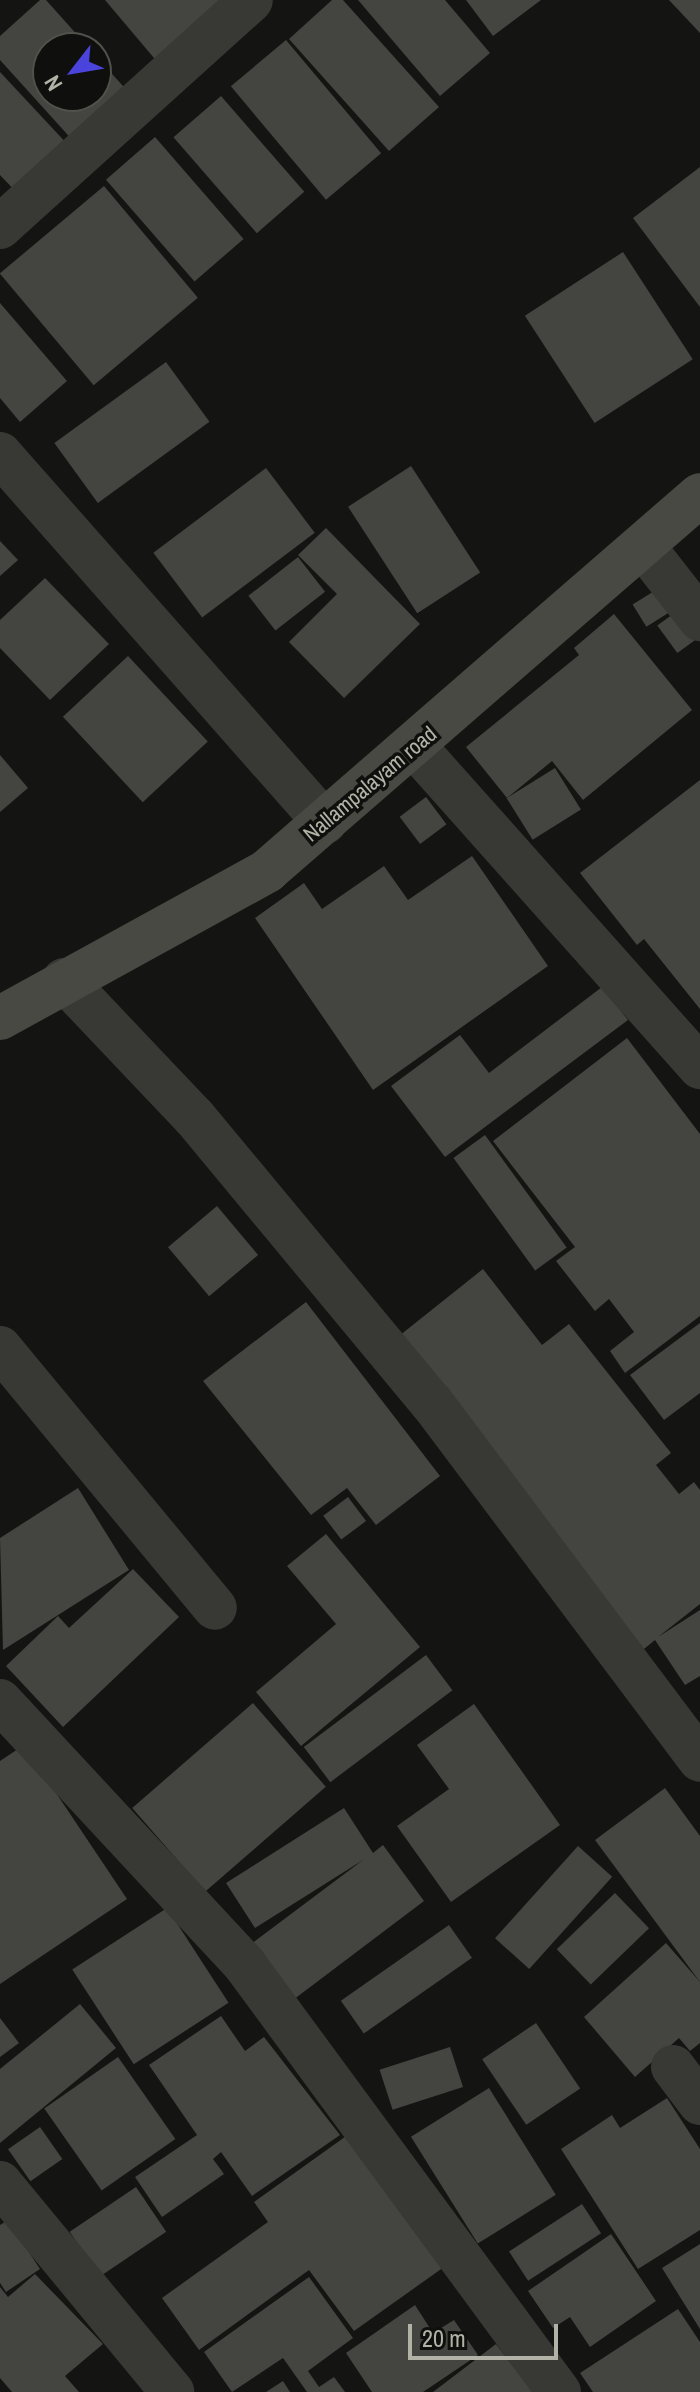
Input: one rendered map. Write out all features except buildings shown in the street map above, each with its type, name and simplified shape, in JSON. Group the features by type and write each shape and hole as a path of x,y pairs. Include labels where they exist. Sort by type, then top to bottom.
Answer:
{"street":[{"path":"0,227 251,0"},
{"path":"0,454 325,822"},
{"name":"Nallampalayam road","path":"0,1018 64,980 267,871 415,747 700,495"},
{"path":"643,546 700,619"},
{"path":"415,747 700,1067"},
{"path":"64,980 195,1118 432,1403 700,1760"},
{"path":"0,1348 215,1608"},
{"path":"0,1701 245,1965 559,2392"},
{"path":"673,2067 700,2103"},
{"path":"0,2183 172,2392"}]}
